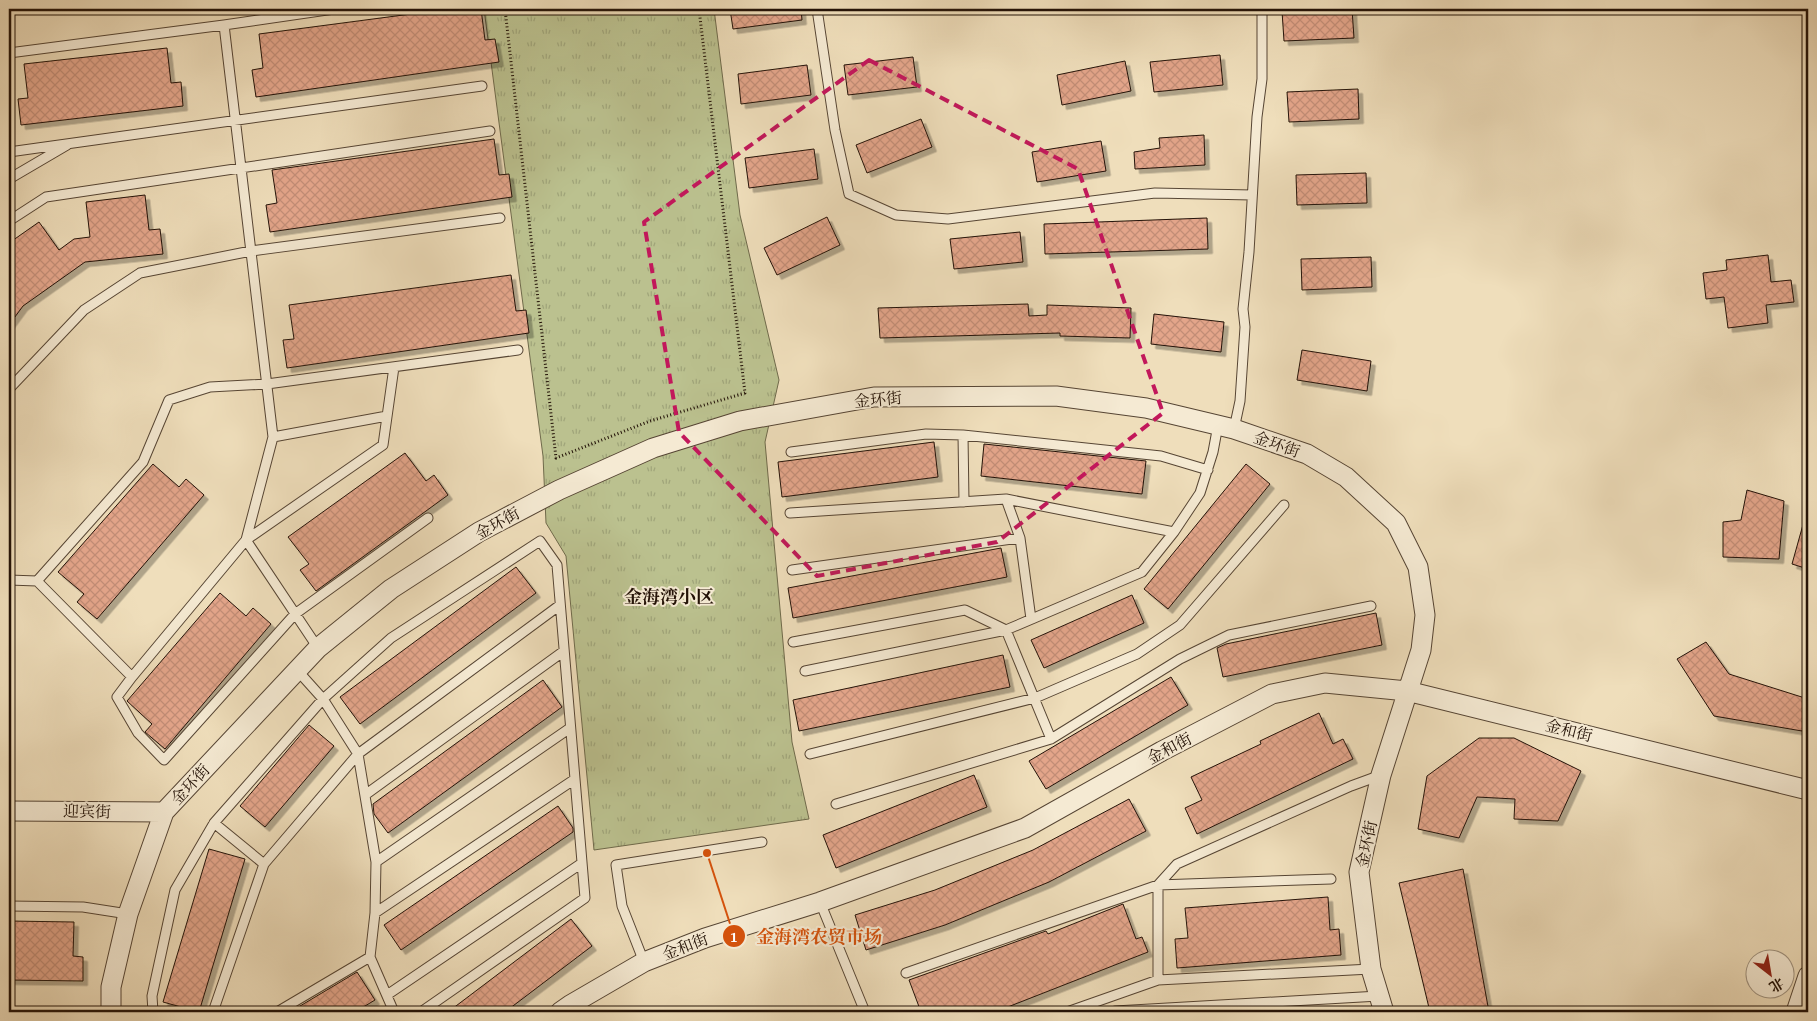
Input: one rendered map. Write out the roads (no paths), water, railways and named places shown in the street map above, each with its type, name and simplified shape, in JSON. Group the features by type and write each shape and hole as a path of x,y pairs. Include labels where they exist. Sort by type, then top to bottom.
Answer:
{"street":[{"name":"金环街","path":"112,1012 112,987 128,914 164,812 318,648 391,589 479,532 559,490 653,448 740,421 874,397 1056,396 1146,408 1226,427 1307,454 1346,477 1396,523 1418,567 1425,615 1421,650 1381,775 1359,872 1371,969 1381,1004"},
{"name":"金和街","path":"560,1012 644,962 705,938 820,902 1025,828 1162,751 1272,694 1325,683 1407,691 1808,790"},
{"name":"迎宾街","path":"9,811 164,812"},
{"path":"1796,1012 1808,976"}],"lane":[{"path":"9,53 224,26 334,9"},
{"path":"817,9 835,130 849,194 896,215 948,219 1155,193 1252,194"},
{"path":"805,671 1006,630 1142,572 1174,532 1200,493 1226,427 1240,402 1245,327 1243,309 1249,252 1257,118 1262,79 1262,9"},
{"path":"224,26 273,437 246,540 318,648"},
{"path":"9,152 482,86"},
{"path":"9,220 46,197 490,131"},
{"path":"9,179 71,143"},
{"path":"9,389 84,310 140,273 251,251 500,218"},
{"path":"38,581 143,462 169,400 210,388 267,384 518,350"},
{"path":"394,367 383,445 246,540 117,697 138,733 164,760 296,614 428,518"},
{"path":"273,437 386,416"},
{"path":"791,452 926,434 963,435 1161,456 1208,470"},
{"path":"963,435 964,502"},
{"path":"790,513 1006,499 1174,532"},
{"path":"1006,499 1020,538 1031,618"},
{"path":"810,754 1035,698 1138,654 1180,625 1284,505"},
{"path":"792,570 1020,538"},
{"path":"153,1012 152,996 175,890 214,823 324,699 391,638 540,541 556,564 585,898 421,1012"},
{"path":"9,580 38,581 132,677"},
{"path":"213,1012 264,864 358,754 560,605"},
{"path":"836,804 1051,739 1180,658 1229,635 1371,606"},
{"path":"793,642 965,610 1006,630 1051,739"},
{"path":"365,795 564,651"},
{"path":"297,670 324,699 358,754 376,862 376,912 370,957 392,1011"},
{"path":"376,862 570,728"},
{"path":"1158,980 1158,885 1177,864 1351,786 1381,775"},
{"path":"376,912 575,779"},
{"path":"214,823 264,864"},
{"path":"644,962 622,906 616,864 762,842"},
{"path":"387,995 582,863"},
{"path":"906,972 1158,885 1331,879"},
{"path":"820,902 865,1012"},
{"path":"9,906 83,906 128,914"},
{"path":"277,1012 370,957"},
{"path":"1067,1012 1158,980 1371,969"},
{"path":"1112,1012 1125,1010 1381,1004"}],"place":[{"name":"金海湾农贸市场","path":"707,853"}],"district":[{"name":"金海湾小区","path":"669,596"}]}
